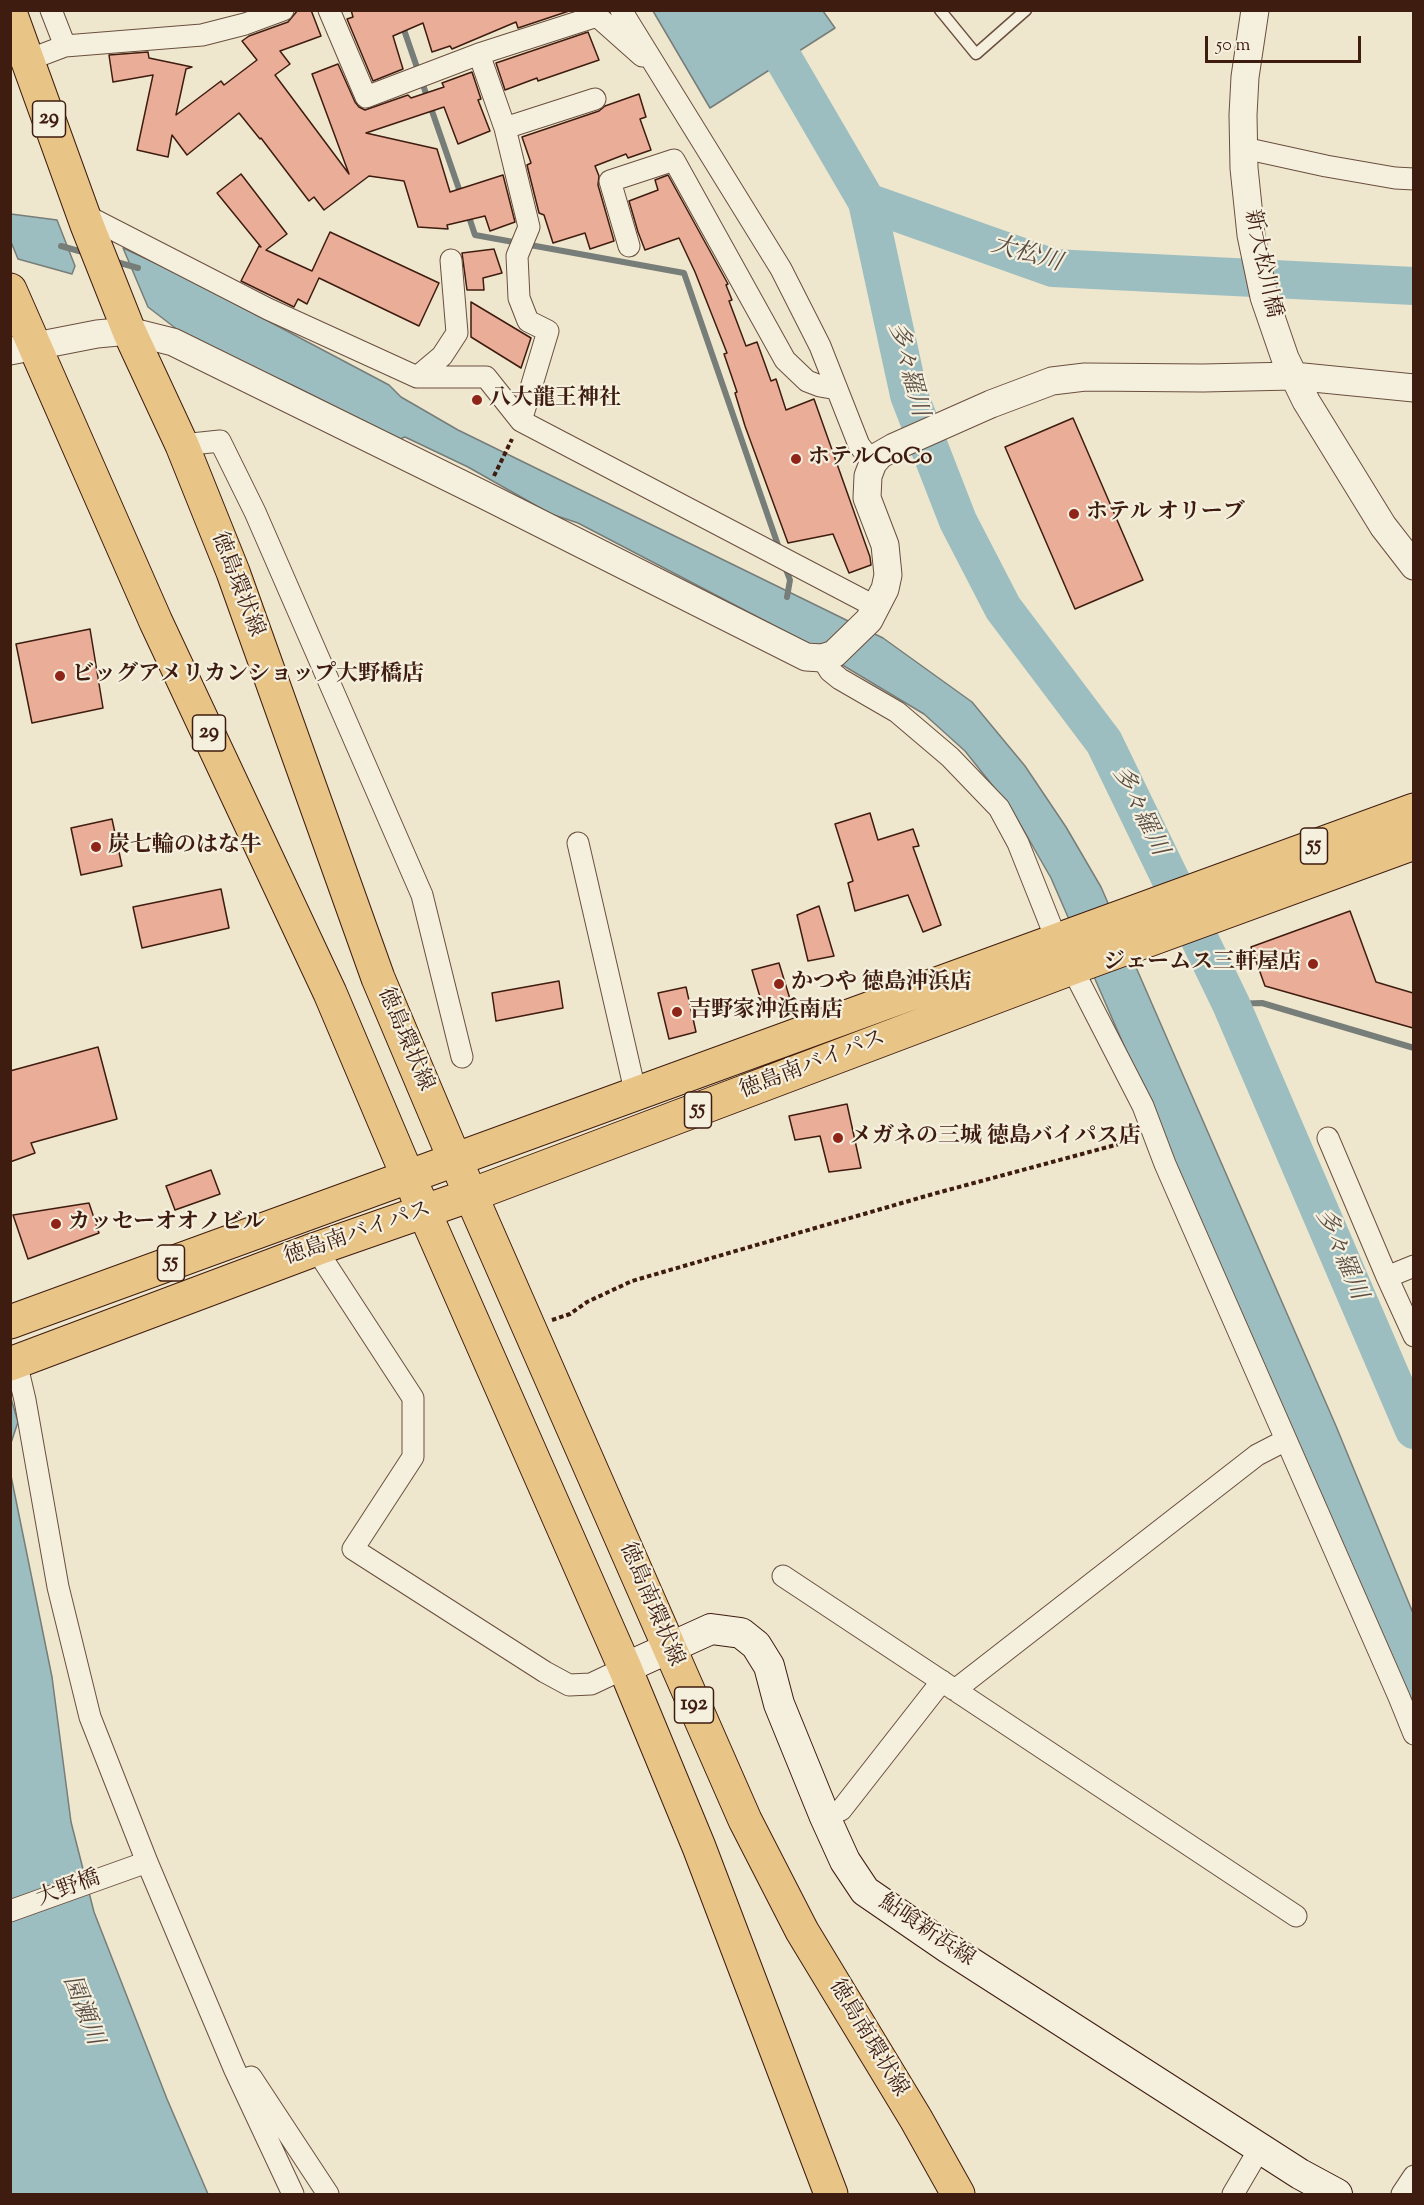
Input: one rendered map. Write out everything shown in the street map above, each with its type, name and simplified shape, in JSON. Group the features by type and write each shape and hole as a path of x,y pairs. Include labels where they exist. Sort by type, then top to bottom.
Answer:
{"main road":[{"name":"徳島環状線","path":"10,12 19,64 85,220 129,332 182,445 233,572 378,978 454,1160"},
{"name":"29","path":"10,290 22,348 156,622 330,993 408,1177"},
{"name":"徳島南バイパス","path":"13,1363 316,1249 471,1196 1069,953 1222,896 1413,810"},
{"name":"徳島南バイパス","path":"1222,896 1412,849"},
{"name":"徳島南バイパス","path":"10,1322 636,1095 1069,953"},
{"name":"徳島南環状線","path":"454,1160 746,1820 802,1931 958,2194"},
{"name":"192","path":"408,1177 625,1668 699,1847 831,2194"},
{"name":"鮎喰新浜線","path":"625,1668 711,1629 741,1633 756,1645 769,1665 779,1704 825,1817 845,1861 866,1891 948,1948 1300,2174 1337,2194"}],"street":[{"path":"51,10 66,46"},
{"path":"19,64 66,46 202,34 245,24 283,10"},
{"path":"329,10 366,97 479,54 597,16 632,49 651,62"},
{"path":"621,10 651,62 781,269 820,346 859,445 883,455"},
{"name":"新大松川橋","path":"1255,10 1245,78 1244,158 1251,235 1264,297 1289,367 1364,498 1413,566"},
{"path":"479,54 505,128 529,227 517,256 519,298 528,321 548,331 518,427"},
{"path":"505,128 595,99"},
{"path":"1244,158 1326,166 1413,179"},
{"path":"629,246 610,181 675,160 785,360 807,381 820,386 837,388"},
{"path":"85,220 268,309 417,376 486,377 518,427 872,613"},
{"path":"417,376 442,356 457,333 451,260"},
{"path":"22,348 97,334 129,332 173,342 806,657 828,656 872,613 885,589 888,575 885,545 867,498 868,476 883,455 951,421 1052,381 1085,377 1203,378 1289,367 1413,388"},
{"path":"182,445 220,441 255,512 422,895 462,1056"},
{"path":"828,656 830,670 840,679 897,712 950,757 999,808 1018,843 1143,1106 1153,1134 1286,1440 1400,1697 1413,1734"},
{"path":"578,843 636,1095"},
{"path":"1328,1138 1413,1336"},
{"path":"316,1249 413,1398 413,1457 353,1549 569,1685 591,1684 625,1668"},
{"path":"1387,1277 1413,1266"},
{"path":"13,1363 25,1400 58,1587 90,1717 137,1866 293,2194"},
{"path":"825,1817 841,1810 949,1685 1257,1455 1286,1440"},
{"path":"783,1576 1296,1916"},
{"name":"大野橋","path":"10,1911 137,1866"},
{"path":"234,2068 247,2070 328,2194"},
{"path":"1233,2194 1260,2148"},
{"path":"1402,2194 1413,2176"}],"lane":[{"path":"940,10 976,54 1022,12"}],"path":[{"path":"490,483 518,427"},
{"path":"529,1329 570,1314 587,1302 632,1281 933,1194 1153,1134"}],"water":[{"path":"653,11 823,11 835,28 710,108"},
{"path":"11,214 57,220 75,266 72,274 18,259 11,242"},
{"path":"123,248 181,275 389,385 401,397 458,430 883,638 972,702 1025,766 1066,827 1101,887 1336,1426 1413,1613 1413,1717 1365,1599 1051,878 1012,810 965,751 924,714 794,636 578,523 551,514 468,467 405,437 400,439 294,386 187,337 148,307"},
{"path":"10,1395 18,1422 11,1443 10,1443"},
{"name":"園瀬川","path":"10,1471 52,1677 71,1822 94,1912 167,2099 208,2194 11,2194"}],"building":[{"path":"298,10 311,10 321,36 280,51 290,64 275,75 349,174 312,74 338,64 355,102 365,110 408,95 411,98 444,87 442,83 472,72 481,99 478,100 490,131 458,144 444,107 366,133 437,149 450,192 503,175 515,222 490,231 485,216 447,225 448,229 418,227 404,181 369,176 324,210 314,197 309,201 239,113 187,155 172,135 168,157 137,150 153,75 113,82 109,55 148,52 149,58 192,67 186,69 176,115 221,81 224,85 257,60 242,41 249,36 288,22"},
{"path":"351,10 572,10 518,28 516,22 452,49 450,46 432,52 423,23 393,36 403,69 373,81 347,19 353,17"},
{"path":"588,32 599,60 505,90 496,63"},
{"path":"639,94 646,117 640,119 651,150 628,158 626,154 595,166 614,241 590,249 585,233 553,243 544,215 539,213 527,165 531,163 522,137 599,111 605,106"},
{"path":"241,174 287,234 266,250 312,271 330,232 439,283 419,326 319,278 307,304 298,299 294,307 241,281 259,246 261,247 217,193"},
{"path":"668,175 728,284 726,285 732,300 729,301 746,346 757,342 771,381 776,379 786,410 814,399 871,565 849,573 833,534 788,543 745,426 735,393 737,392 724,354 727,353 680,240 679,238 645,250 638,232 629,201 658,190 655,180"},
{"path":"494,249 502,273 483,278 484,290 467,290 462,253"},
{"path":"471,302 531,338 521,368 471,337"},
{"name":"ホテル オリーブ","path":"1073,418 1143,580 1075,609 1005,447"},
{"name":"ビッグアメリカンショップ大野橋店","path":"90,629 103,708 32,723 16,644"},
{"path":"870,813 878,840 913,829 919,846 913,847 941,925 923,932 908,895 855,911 848,883 853,881 835,824"},
{"name":"炭七輪のはな牛","path":"112,819 122,866 81,875 71,828"},
{"path":"221,889 229,928 142,948 133,907"},
{"path":"819,906 834,956 808,961 797,915"},
{"name":"ジェームス三軒屋店","path":"1350,911 1376,982 1413,993 1413,1028 1265,986 1251,947"},
{"path":"779,963 790,999 763,1007 752,970"},
{"path":"559,981 563,1008 496,1021 492,993"},
{"name":"吉野家沖浜南店","path":"686,987 696,1032 669,1039 658,993"},
{"path":"98,1047 117,1119 31,1143 35,1153 10,1162 10,1071"},
{"name":"メガネの三城 徳島バイパス店","path":"847,1104 861,1168 829,1172 820,1136 795,1140 789,1116"},
{"path":"211,1170 220,1194 175,1210 166,1186"},
{"name":"カッセーオオノビル","path":"89,1203 99,1233 28,1259 13,1215"}],"waterway":[{"name":"多々羅川","path":"755,10 867,202 909,395 958,521 1003,608 1104,742 1231,1004 1414,1430"},
{"path":"402,24 461,195"},
{"name":"大松川","path":"867,202 1053,268 1414,286"},
{"path":"468,214 475,235 684,273 780,551"},
{"path":"61,246 86,253"},
{"path":"113,261 138,268"},
{"path":"785,567 790,580 787,597"},
{"path":"1231,1004 1262,1003 1414,1048"}],"place":[{"name":"八大龍王神社","path":"477,400"},
{"name":"ホテルCoCo","path":"796,459"},
{"name":"ホテル オリーブ","path":"1074,514"},
{"name":"ビッグアメリカンショップ大野橋店","path":"60,676"},
{"name":"炭七輪のはな牛","path":"96,847"},
{"name":"ジェームス三軒屋店","path":"1313,964"},
{"name":"かつや 徳島沖浜店","path":"779,984"},
{"name":"吉野家沖浜南店","path":"677,1012"},
{"name":"メガネの三城 徳島バイパス店","path":"838,1138"},
{"name":"カッセーオオノビル","path":"56,1224"}]}
